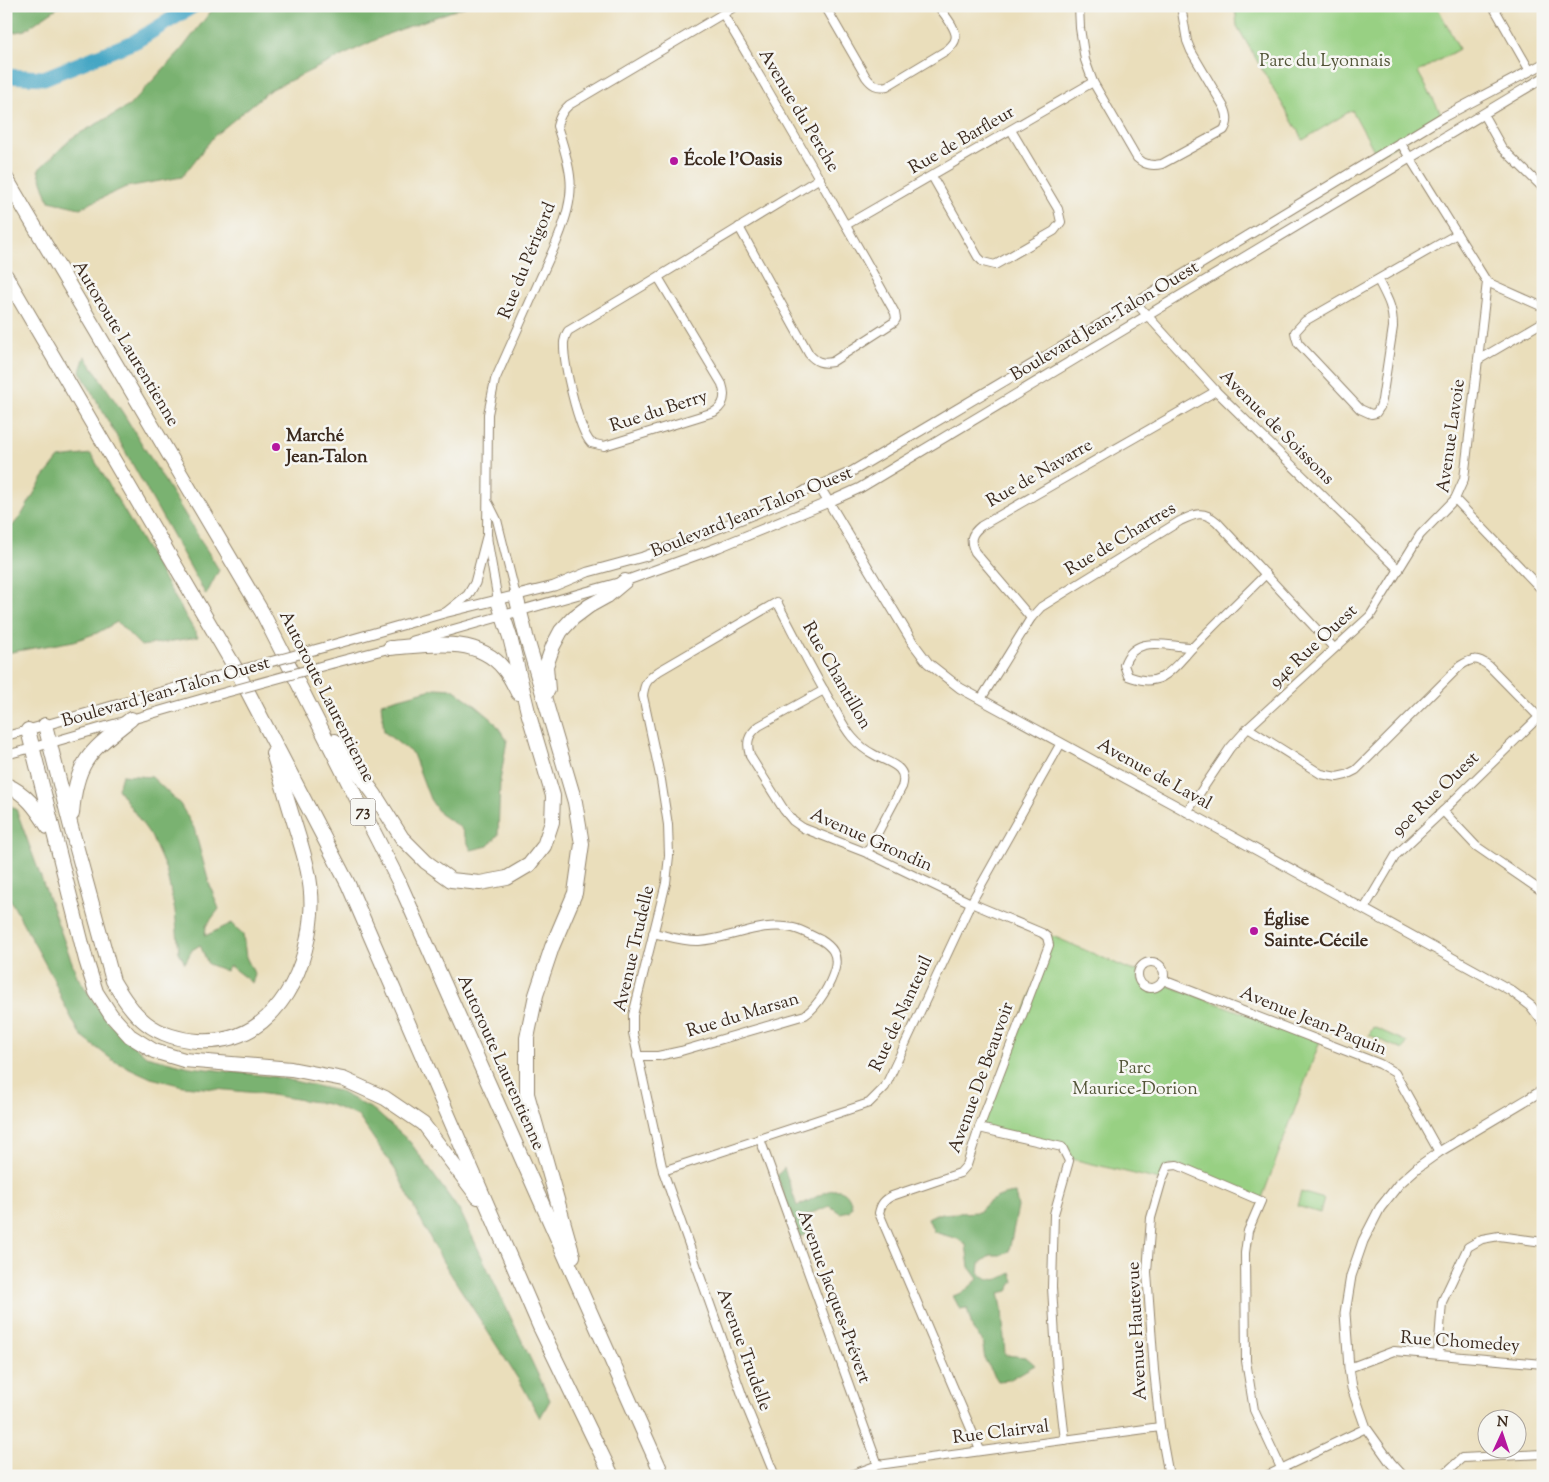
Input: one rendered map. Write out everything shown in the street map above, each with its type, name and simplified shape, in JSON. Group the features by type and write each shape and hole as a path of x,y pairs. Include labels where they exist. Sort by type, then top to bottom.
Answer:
{"highway":[{"name":"Autoroute Laurentienne","path":"6,178 262,612 311,708 399,882 663,1476"},
{"path":"6,276 237,671 348,884 540,1327 612,1476"},
{"path":"552,720 546,666 553,646 561,632 573,618 588,606 607,596 625,581"},
{"path":"516,596 575,802 582,844 575,893 552,947 536,995 527,1038 527,1094 587,1305"},
{"path":"311,708 375,795 402,838 426,862 451,880 480,883 507,878 528,865 544,846 552,822 553,796 528,712 510,638 498,601"},
{"path":"390,648 446,644 470,647 487,654 504,668 528,712"},
{"path":"71,827 73,796 78,775 86,758 100,743 131,719"},
{"path":"45,725 113,981 127,1003 146,1023 167,1035 188,1040 210,1042 235,1037 263,1022 282,1002 295,978 306,947 311,913 310,885 304,855 263,721"},
{"path":"28,730 86,960 96,992 111,1015 130,1036 154,1051 184,1060 291,1069 343,1079 385,1098 423,1124 492,1215"},
{"path":"6,785 14,788 28,799 40,813 54,836"}],"street":[{"name":"Rue du Périgord","path":"498,601 487,537 488,414 495,380 564,223 571,190 570,176 557,126 563,111 569,105 736,6"},
{"path":"825,6 866,77 871,84 881,87 887,86 947,50 954,43 956,32 938,6"},
{"path":"1079,6 1085,60 1094,82 1137,158 1143,163 1155,166 1224,130 1227,125 1227,113 1186,41 1181,6"},
{"path":"1493,6 1530,71"},
{"name":"Avenue du Perche","path":"723,14 820,178 895,313 896,318 890,326 832,362 825,364 819,362 809,354 739,227"},
{"name":"Boulevard Jean-Talon Ouest","path":"6,736 444,613 554,586 588,572 643,557 794,498 808,489 851,472 1136,303 1400,142 1543,64"},
{"name":"Boulevard Jean-Talon Ouest","path":"6,755 625,581 719,547 829,502 860,488 1543,78"},
{"name":"Rue de Barfleur","path":"846,225 1094,82"},
{"path":"1483,114 1502,148 1543,188"},
{"path":"932,176 978,257 983,262 995,265 1054,231 1061,222 1058,210 1011,130"},
{"path":"1400,142 1487,282 1543,306"},
{"name":"Rue du Berry","path":"658,277 722,384 725,393 724,402 721,408 714,412 604,446 591,443 583,432 568,378 564,343 568,330 820,178"},
{"path":"1378,280 1392,306 1393,326 1382,400 1376,413 1370,414 1360,409 1298,343 1295,332 1304,321 1457,234"},
{"name":"Avenue Lavoie","path":"1487,282 1464,479 1455,499 1543,591"},
{"name":"Avenue de Soissons","path":"1136,303 1216,391 1399,570"},
{"path":"1478,360 1543,322"},
{"name":"Rue de Navarre","path":"1031,618 975,552 971,538 975,531 1216,391"},
{"name":"Avenue de Laval","path":"819,486 913,643 928,663 960,688 1510,990 1531,1006 1543,1022"},
{"name":"94e Rue Ouest","path":"1188,812 1230,748 1248,728 1370,616 1420,535 1455,499"},
{"name":"Rue du Périgord","path":"488,502 497,520 516,596"},
{"name":"Rue de Chartres","path":"981,699 1031,618 1041,607 1180,521 1200,514 1209,515 1334,648"},
{"path":"444,613 468,595 475,583 487,537"},
{"path":"1193,647 1151,643 1143,645 1135,648 1127,656 1124,665 1128,676 1150,681 1161,678 1174,668 1266,574"},
{"name":"Rue Chantillon","path":"777,602 850,735 873,755 896,766 903,773 902,787 867,853"},
{"name":"Avenue Trudelle","path":"775,1476 745,1403 663,1171 637,1056 633,1033 633,1015 666,883 669,856 668,825 661,780 643,696 644,687 649,678 659,671 777,602"},
{"path":"1248,728 1321,774 1337,777 1346,775 1356,770 1460,666 1474,659 1481,660 1489,666 1541,715"},
{"name":"Avenue Grondin","path":"824,690 759,726 751,733 748,739 750,756 784,810 793,821 803,828 867,853 970,903"},
{"name":"90e Rue Ouest","path":"1364,909 1396,855 1541,715"},
{"name":"Rue de Nanteuil","path":"663,1171 869,1103 885,1087 970,903 1061,743"},
{"path":"1443,811 1476,846 1543,892"},
{"name":"Avenue De Beauvoir","path":"970,903 1042,933 1047,937 1049,945 966,1165 960,1173 884,1200 879,1212 980,1450"},
{"name":"Rue du Marsan","path":"637,1056 658,1056 681,1051 805,1015 818,1003 834,974 836,966 835,952 829,945 794,928 780,926 761,927 700,941 688,941 653,933"},
{"name":"Avenue Jean-Paquin","path":"1163,980 1380,1064 1395,1073 1439,1152"},
{"path":"1403,1476 1366,1428 1352,1388 1344,1314 1351,1276 1363,1241 1380,1208 1399,1184 1418,1167 1439,1152 1543,1090"},
{"path":"979,1128 1062,1147 1069,1161 1054,1214 1052,1287 1065,1440"},
{"name":"Avenue Jacques-Prévert","path":"760,1139 878,1465"},
{"name":"Avenue Hautevue","path":"1169,1476 1160,1427 1147,1272 1151,1218 1165,1171 1168,1166 1177,1165 1260,1201 1248,1231 1245,1253 1246,1361 1254,1410 1280,1468"},
{"path":"1438,1354 1442,1302 1468,1247 1482,1239 1499,1236 1543,1242"},
{"name":"Rue Chomedey","path":"1349,1368 1394,1351 1543,1364"},
{"name":"Rue Clairval","path":"848,1476 878,1465 1160,1427"},
{"path":"1266,1476 1366,1428"},
{"path":"1442,1476 1462,1458 1543,1454"}],"green space":[{"path":"6,6 60,6 25,30 6,34"},
{"path":"215,6 466,6 388,34 270,90 214,136 182,177 126,187 80,208 49,201 38,170 73,137 129,106 181,50"},
{"name":"Parc du Lyonnais","path":"1235,6 1437,6 1459,49 1418,72 1443,117 1377,156 1352,110 1303,140 1237,26"},
{"path":"85,356 123,413 219,570 206,595 80,371"},
{"path":"91,454 198,637 141,646 117,622 97,633 74,641 6,653 6,533 21,516 43,478 59,458"},
{"path":"436,688 453,689 475,705 493,720 507,740 500,781 498,835 488,846 471,850 461,828 440,814 430,799 413,754 384,732 381,703"},
{"path":"122,775 152,777 180,804 194,828 209,883 219,909 206,926 205,936 232,923 243,935 246,957 255,975 252,983 230,966 226,971 208,964 200,945 192,950 185,963 179,952 175,911 166,870 151,836 118,789"},
{"path":"6,803 16,809 77,976 107,1021 146,1056 190,1067 276,1077 338,1091 374,1110 410,1142 461,1213 550,1400 540,1418 522,1385 443,1262 396,1171 358,1116 328,1104 258,1093 183,1086 151,1078 114,1061 81,1036 53,978 6,892"},
{"name":"Parc Maurice-Dorion","path":"1042,933 1131,970 1139,971 1138,979 1145,987 1154,988 1161,983 1320,1041 1261,1201 1177,1165 1168,1166 1162,1180 1155,1179 1068,1158 1062,1147 979,1128 1049,948"},
{"path":"1373,1027 1407,1042 1403,1050 1369,1035"},
{"path":"784,1168 797,1206 828,1191 836,1190 843,1191 848,1196 852,1206 849,1211 840,1213 830,1206 801,1217 807,1234 799,1237 777,1176"},
{"path":"1301,1192 1324,1199 1320,1213 1297,1206"},
{"path":"1015,1193 1018,1207 1009,1251 1003,1255 991,1255 980,1263 979,1274 995,1280 1011,1273 1014,1281 1008,1291 999,1293 1002,1308 1005,1355 1026,1357 1035,1365 1009,1380 998,1381 985,1360 982,1340 973,1330 967,1308 960,1309 953,1296 964,1292 978,1279 969,1267 966,1245 958,1239 934,1232 928,1218 936,1214 979,1212 995,1198"}],"waterway":[{"path":"6,76 44,78 136,41 193,6"}],"place":[{"name":"École l'Oasis","path":"674,161"},
{"name":"Marché Jean-Talon","path":"276,447"},
{"name":"Église Sainte-Cécile","path":"1254,931"}]}
